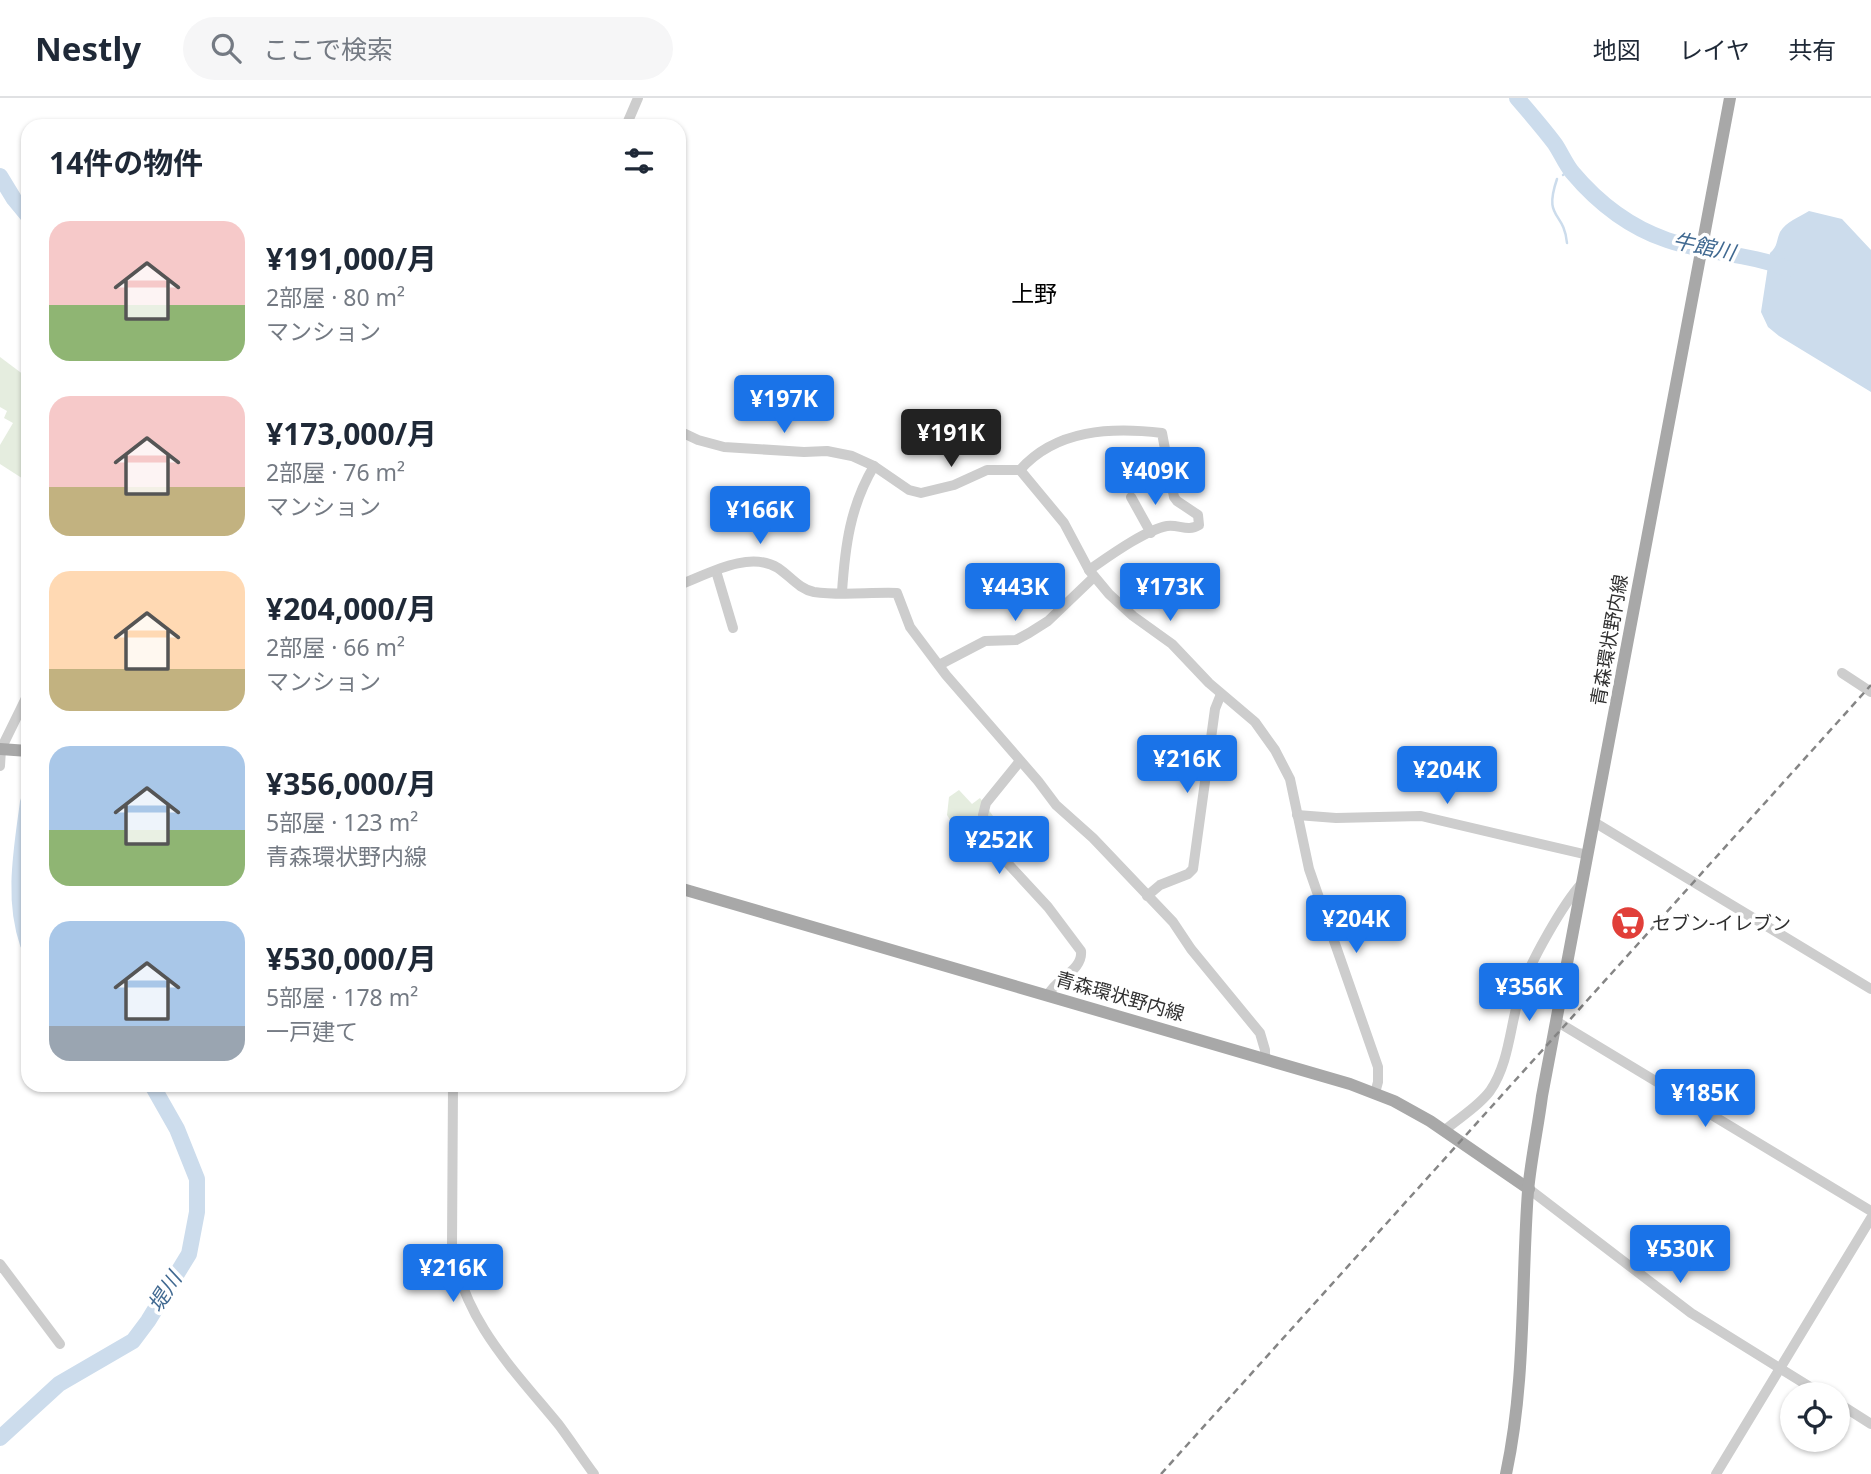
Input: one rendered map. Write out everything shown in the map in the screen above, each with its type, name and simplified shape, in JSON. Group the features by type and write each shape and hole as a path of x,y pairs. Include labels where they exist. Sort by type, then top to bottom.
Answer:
{"main road":[{"name":"青森環状野内線","path":"1506,1474 1519,1397 1528,1189 1556,1021 1730,98"},
{"name":"青森環状野内線","path":"686,890 1328,1076 1375,1093 1413,1111 1445,1130 1528,1189"}],"street":[{"path":"629,119 638,98"},
{"path":"686,434 724,447 827,451 852,456 874,466 909,490 921,493 954,485 987,470 1020,470 1048,449 1088,432 1107,429 1162,433 1174,497 1195,512 1200,522 1195,528 1170,526 1151,533 1091,574 1048,621 1029,634 1016,640 985,641 939,665"},
{"path":"842,592 850,521 857,498 874,466"},
{"path":"1020,470 1064,523 1091,574 1133,617 1172,644 1269,738 1290,779 1309,869 1378,1067 1375,1093"},
{"path":"1131,497 1151,533"},
{"path":"686,582 749,561 757,561 778,568 807,590 897,593 910,627 939,665 1056,805 1093,838 1173,922 1191,949 1261,1033 1265,1058"},
{"path":"716,571 733,628"},
{"path":"1842,673 1871,692"},
{"path":"1147,896 1160,885 1188,874 1193,869 1215,709 1222,694"},
{"path":"0,766 21,711"},
{"path":"1020,761 986,803 983,815 987,832 995,847 1048,906 1081,951 1082,957 1075,968 1053,986 1048,995"},
{"path":"1297,815 1336,818 1420,816 1588,855"},
{"path":"1594,822 1871,989"},
{"path":"1445,1130 1482,1101 1491,1090 1504,1062 1521,990 1527,976 1567,902 1582,883"},
{"path":"1556,1021 1871,1211"},
{"path":"453,1092 453,1245 456,1264 469,1300 497,1351 561,1427 594,1474"},
{"path":"1528,1189 1691,1313 1802,1382"},
{"path":"1716,1474 1871,1218"},
{"path":"0,1264 60,1344"},
{"path":"1850,1411 1871,1424"}],"shaded area":[{"path":"0,357 21,373 21,478 0,464 0,445 13,423 4,418 7,411 0,407"},
{"path":"959,790 972,804 980,798 1006,834 990,851 982,841 974,847 959,834 964,828 957,820 952,823 947,815 949,797"}],"water":[{"path":"1809,211 1842,219 1871,250 1871,392 1779,336 1768,327 1761,312 1770,253 1783,228"}],"waterway":[{"name":"牛館川","path":"1517,98 1555,144 1582,183 1603,204 1627,221 1653,235 1682,245 1758,260 1788,269"},
{"path":"1563,175 1570,170"},
{"name":"堤川","path":"0,176 21,208"},
{"path":"1557,179 1553,192 1553,209 1565,232 1567,243"},
{"name":"堤川","path":"21,855 21,915"},
{"name":"堤川","path":"0,1438 59,1384 133,1341 189,1254 197,1212 197,1179 177,1129 156,1092"}],"railway":[{"path":"1161,1474 1871,685"}],"place":[{"name":"セブン-イレブン","path":"1628,923"}],"district":[{"name":"上野","path":"1034,294"}]}
